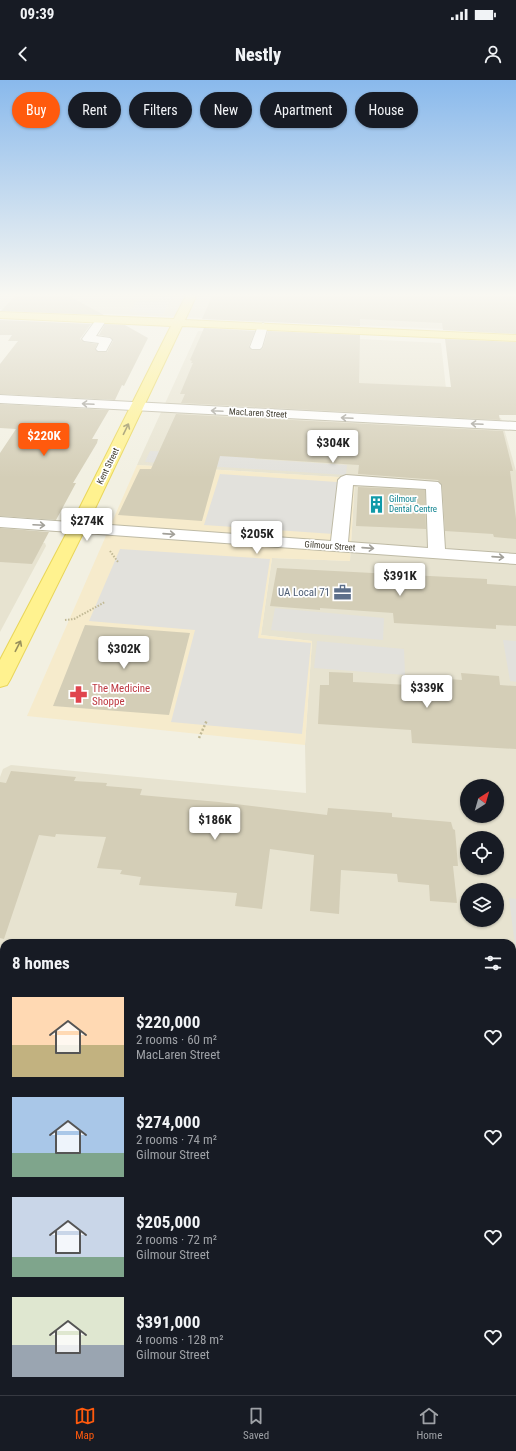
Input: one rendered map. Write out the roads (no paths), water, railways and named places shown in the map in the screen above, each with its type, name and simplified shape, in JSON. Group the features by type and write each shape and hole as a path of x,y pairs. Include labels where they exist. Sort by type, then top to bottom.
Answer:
{"main road":[{"name":"Kent Street","path":"0,680 78,527 162,355"}],"street":[{"name":"MacLaren Street","path":"0,399 516,426"},
{"path":"338,546 346,480 433,484 437,553"},
{"name":"Gilmour Street","path":"0,522 516,559"}],"place":[{"name":"Gilmour Dental Centre","path":"376,504"},
{"name":"UA Local 71","path":"343,592"},
{"name":"The Medicine Shoppe","path":"79,694"}]}
